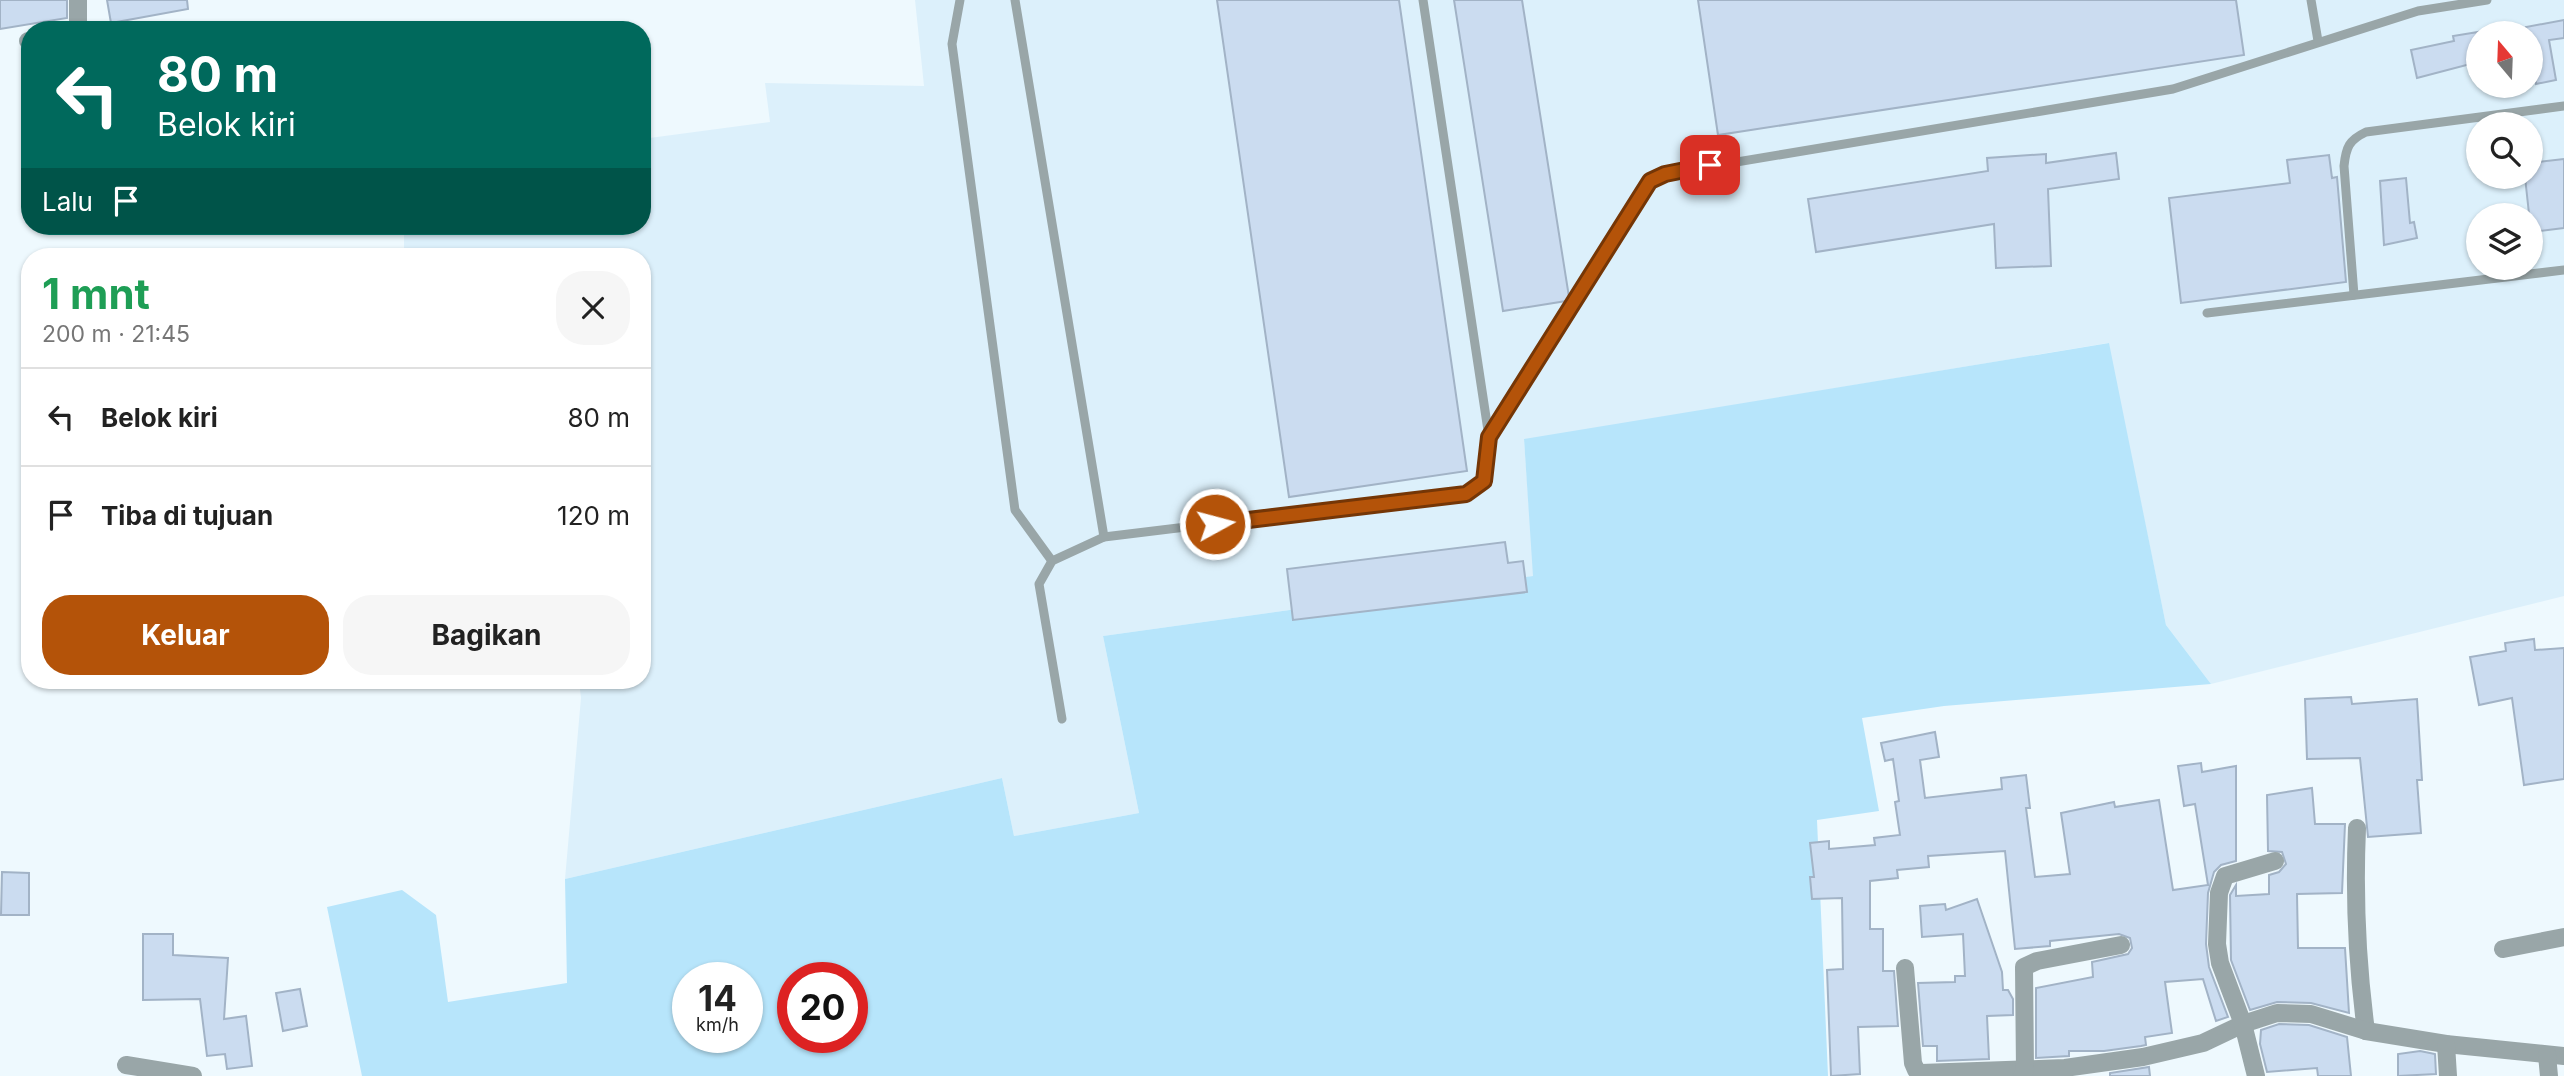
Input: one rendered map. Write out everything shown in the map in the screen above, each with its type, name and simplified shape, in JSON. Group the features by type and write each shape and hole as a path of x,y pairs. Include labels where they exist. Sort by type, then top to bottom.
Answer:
{"street":[{"path":"78,0 78,21"},
{"path":"2357,828 2354,891 2357,966 2366,1031"},
{"path":"2256,1076 2244,1024 2220,963 2217,944 2219,892 2225,876 2275,861"},
{"path":"2503,949 2564,937"},
{"path":"2023,1073 2024,967 2037,961 2120,945"},
{"path":"1905,968 1916,1070 2023,1073 2143,1057 2203,1043 2244,1024 2277,1013 2311,1014 2366,1031 2446,1044 2556,1056 2549,1076"},
{"path":"2446,1044 2448,1076"},
{"path":"126,1065 193,1076"}],"lane":[{"path":"960,0 952,44 1015,510 1052,561"},
{"path":"1015,0 1104,537"},
{"path":"1062,719 1040,584 1052,561 1104,537 1466,494 1484,481 1489,437 1423,0"},
{"path":"2311,0 2318,41"},
{"path":"1489,437 1650,181 1683,169 2173,89 2418,11 2487,0"},
{"path":"2354,295 2344,166 2346,149 2353,139 2366,132 2564,106"},
{"path":"2207,313 2564,270"}],"shaded area":[{"path":"915,0 2564,0 2564,596 2211,684 2166,625 2108,343 1524,440 1534,576 1103,636 1139,813 1014,836 1002,778 565,879 580,689 651,689 651,248 404,248 404,235 651,235 651,138 770,122 765,83 924,86"},
{"path":"2109,343 2166,625 2211,684 1944,706 1862,718 1879,811 1817,820 1828,1076 362,1076 327,907 402,890 436,915 448,1002 567,983 565,879 1002,778 1014,836 1139,813 1103,636 1533,576 1524,439"}],"building":[{"path":"0,0 67,0 67,18 21,21 21,26 0,29"},
{"path":"107,0 187,0 188,9 111,21"},
{"path":"1217,0 1399,0 1467,471 1289,497"},
{"path":"1454,0 1522,0 1569,297 1566,301 1503,311"},
{"path":"1698,0 2236,0 2244,55 1718,135"},
{"path":"2564,20 2564,38 2549,40 2556,80 2543,83 2543,24"},
{"path":"2466,34 2466,65 2417,78 2411,50 2454,41 2453,36"},
{"path":"2116,153 2119,179 2048,189 2051,266 1996,268 1994,224 1816,252 1808,199 1988,171 1987,158 2046,154 2046,163"},
{"path":"2329,155 2332,178 2337,177 2346,282 2181,303 2169,198 2290,183 2287,160"},
{"path":"2564,159 2564,228 2543,231 2543,203 2528,203 2526,189 2543,189 2543,161"},
{"path":"2406,178 2410,223 2414,222 2417,238 2384,245 2380,181"},
{"path":"1505,542 1508,563 1523,561 1527,592 1293,620 1287,569"},
{"path":"2534,639 2535,650 2564,648 2564,779 2524,785 2512,698 2479,705 2470,657 2506,651 2505,643"},
{"path":"2351,697 2352,704 2417,699 2422,780 2417,780 2421,833 2368,837 2360,758 2307,759 2305,699"},
{"path":"1935,732 1939,757 1920,760 1925,798 2002,789 2001,778 2026,775 2030,808 2026,808 2035,877 2070,874 2061,813 2114,802 2115,807 2159,800 2173,890 2208,885 2195,804 2184,806 2178,766 2201,763 2202,772 2236,766 2236,861 2221,865 2214,872 2208,893 2206,944 2209,967 2228,1017 2216,1021 2203,979 2165,982 2172,1033 2145,1037 2146,1045 2141,1046 2104,1051 2069,1051 2069,1056 2036,1058 2036,988 2093,977 2092,962 2128,954 2132,948 2130,938 2119,934 2050,941 2050,946 2015,949 2005,851 1928,856 1929,867 1897,870 1898,878 1870,881 1870,929 1883,929 1883,971 1894,971 1898,1026 1858,1027 1860,1074 1831,1076 1827,970 1843,969 1842,898 1812,899 1810,877 1814,877 1810,843 1829,841 1829,849 1875,845 1874,838 1900,835 1895,802 1899,801 1893,759 1885,761 1881,743"},
{"path":"2312,788 2315,824 2345,824 2342,893 2297,894 2298,948 2345,948 2349,1013 2311,1003 2277,1002 2250,1010 2231,960 2230,895 2236,885 2236,896 2269,894 2269,875 2279,872 2286,864 2282,852 2268,851 2267,795"},
{"path":"2,872 29,873 29,915 1,915"},
{"path":"1977,899 2002,972 2003,990 2008,990 2013,999 2013,1015 1987,1016 1989,1059 1937,1061 1937,1046 1923,1046 1918,983 1955,982 1955,976 1965,976 1963,934 1922,937 1920,906 1945,904 1946,910"},
{"path":"143,934 173,934 173,955 228,958 224,1019 246,1016 252,1066 227,1069 225,1054 207,1056 200,999 143,1000"},
{"path":"300,989 307,1026 283,1031 276,993"},
{"path":"2279,1024 2309,1025 2347,1037 2351,1076 2318,1076 2317,1068 2267,1072 2260,1044 2261,1030"},
{"path":"2420,1051 2435,1054 2436,1074 2398,1076 2398,1054"},
{"path":"2149,1067 2150,1076 2110,1076 2110,1073"}],"route":[{"path":"1215,524 1466,494 1484,481 1489,437 1650,181 1683,169 1710,165"}]}
